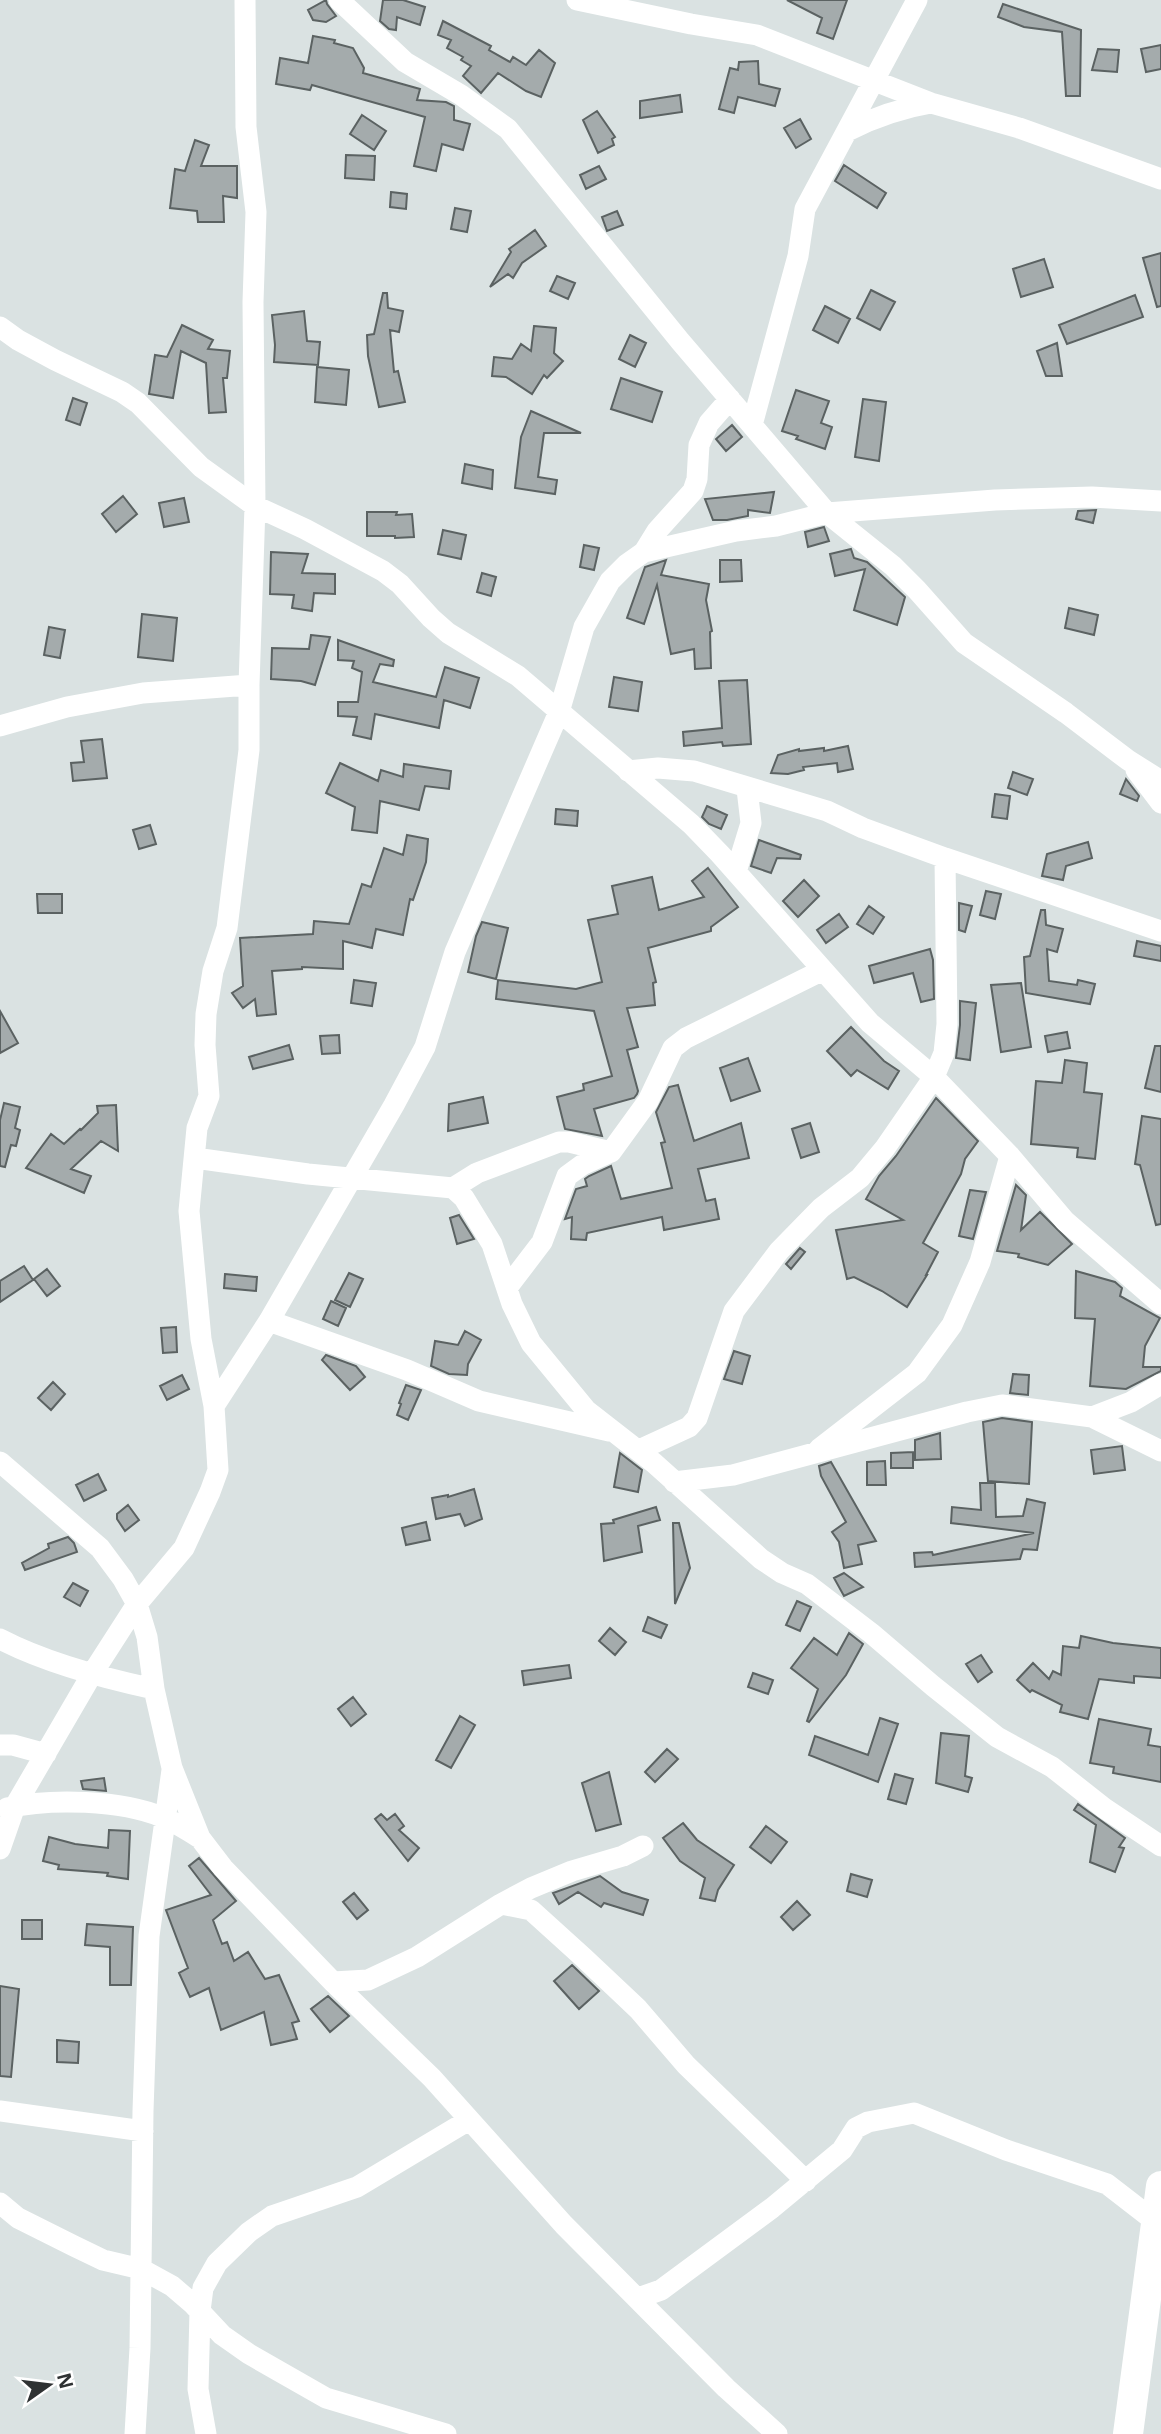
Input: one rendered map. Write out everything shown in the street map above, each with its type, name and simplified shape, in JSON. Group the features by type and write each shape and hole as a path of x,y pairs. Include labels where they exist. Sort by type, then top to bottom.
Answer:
{"main road":[{"path":"1128,2434 1132,2403 1152,2321 1156,2222 1161,2186"}],"street":[{"path":"0,1849 8,1808 46,1754 92,1674 137,1604 184,1548 218,1470 214,1406 201,1339 189,1211 197,1128 209,1096 205,1045 206,1014 213,971 227,928 249,750 255,506 253,302 256,212 247,127 245,0"},
{"path":"339,0 405,62 461,95 508,129 730,399 828,513 893,566 918,590 964,643 1161,781"},
{"path":"752,425 798,256 805,209 876,80 916,0"},
{"path":"587,1 691,24 757,35 931,103 1019,128 1161,179"},
{"path":"847,131 876,117 931,103"},
{"path":"0,327 18,340 138,403 201,467 255,506 383,571 400,584 448,633 518,676 691,824 870,1023 934,1077 1010,1156 1065,1221 1161,1304"},
{"path":"214,1406 269,1321 425,1047 455,952 559,712 584,627 610,581 643,552 657,531 694,491 699,444 709,423 730,399"},
{"path":"643,552 828,513 995,500 1092,497 1161,500"},
{"path":"0,726 67,707 143,693 249,685"},
{"path":"1128,760 1161,803"},
{"path":"628,771 658,768 694,771 827,811 863,828 945,858 1160,927"},
{"path":"736,872 751,824 747,789"},
{"path":"751,824 780,798"},
{"path":"639,1450 689,1427 697,1418 734,1311 779,1251 821,1208 860,1178 885,1148 934,1077 944,1053 947,1024 945,858"},
{"path":"506,1288 542,1242 567,1176 582,1165 611,1152 648,1101 673,1048 685,1038 823,970"},
{"path":"195,1158 453,1188 478,1173 559,1142 611,1152"},
{"path":"810,1456 916,1373 951,1325 980,1262 1010,1156"},
{"path":"453,1188 464,1198 492,1244 506,1288 531,1343 586,1410 639,1450 761,1559 782,1573 807,1584 871,1633 996,1737 1052,1767 1104,1808 1161,1846"},
{"path":"269,1321 407,1370 480,1401 614,1432"},
{"path":"1092,1417 1131,1402 1161,1384"},
{"path":"674,1482 733,1475 1002,1405 1092,1417 1161,1451"},
{"path":"0,1462 100,1548 123,1579 137,1604 147,1637 154,1689 172,1768 200,1838 223,1868 432,2078 564,2225 726,2388 777,2434"},
{"path":"0,1639 92,1674 154,1689"},
{"path":"0,1745 13,1745 46,1754"},
{"path":"135,2434 140,2348 149,1936 172,1768"},
{"path":"8,1808 85,1802 127,1806 165,1818 200,1838"},
{"path":"334,1982 368,1980 417,1957 501,1903 531,1888 572,1871 623,1856 643,1846"},
{"path":"531,1888 531,1910"},
{"path":"501,1903 531,1910 584,1958 638,2009 686,2065 806,2181"},
{"path":"364,2012 368,1980"},
{"path":"0,2111 143,2131"},
{"path":"638,2298 661,2290 806,2181 842,2150 856,2127 914,2113 1006,2150 1107,2185 1156,2222"},
{"path":"206,2434 198,2389 200,2311 203,2288 217,2263 249,2232 272,2216 357,2187 469,2120"},
{"path":"0,2203 18,2218 103,2260 141,2269 172,2286 222,2335 249,2354 326,2398 446,2434"},
{"path":"659,2320 661,2290"},
{"path":"1132,2403 1140,2434"}],"building":[{"path":"326,0 336,16 326,22 313,20 308,10"},
{"path":"383,0 403,0 425,7 420,25 397,17 396,30 389,29 380,21"},
{"path":"787,0 847,0 833,39 817,33 822,18"},
{"path":"1003,4 1081,30 1080,96 1066,96 1062,32 1024,27 998,17"},
{"path":"443,21 491,46 489,50 510,62 513,57 526,65 539,50 555,63 541,97 498,73 481,93 463,76 471,66 461,60 463,57 447,48 451,40 438,35"},
{"path":"313,36 335,40 334,43 353,48 364,68 363,73 420,89 417,100 446,102 454,106 454,120 470,124 463,150 442,144 436,171 414,166 425,117 312,85 310,90 276,84 280,58 308,63"},
{"path":"1161,45 1161,69 1146,72 1141,49"},
{"path":"1098,49 1119,50 1117,72 1092,70"},
{"path":"758,61 759,84 780,89 775,106 738,97 734,113 719,109 730,68 738,70 739,62"},
{"path":"680,95 682,112 640,118 640,101"},
{"path":"597,111 615,137 612,139 614,145 598,153 583,120"},
{"path":"362,115 386,131 374,150 350,134"},
{"path":"800,119 811,139 796,148 784,128"},
{"path":"195,140 209,145 201,166 237,166 237,198 223,196 224,222 198,222 197,211 170,208 175,169 185,171"},
{"path":"346,155 375,156 374,180 345,178"},
{"path":"844,165 886,193 877,208 835,181"},
{"path":"599,166 606,179 586,189 580,175"},
{"path":"391,192 407,194 406,209 390,207"},
{"path":"455,208 471,211 467,232 451,229"},
{"path":"617,211 623,225 607,231 602,217"},
{"path":"535,230 546,246 522,263 513,278 508,274 490,287 511,252 509,249"},
{"path":"1161,253 1161,306 1157,307 1143,258"},
{"path":"1044,259 1053,287 1021,297 1013,269"},
{"path":"557,276 575,283 568,299 550,291"},
{"path":"871,290 895,302 880,330 857,318"},
{"path":"383,293 387,293 388,308 403,311 399,332 390,330 394,372 398,371 405,402 379,407 368,356 367,335 374,334"},
{"path":"1135,295 1143,317 1067,344 1059,325"},
{"path":"825,306 850,319 838,343 813,330"},
{"path":"304,311 307,341 320,342 318,365 274,362 272,315"},
{"path":"182,325 213,340 208,349 230,351 227,378 223,378 226,412 209,413 206,363 181,351 173,398 149,394 155,355 167,357"},
{"path":"534,326 556,328 554,353 563,361 547,378 544,375 532,394 506,377 492,376 494,357 512,359 521,344 531,351"},
{"path":"630,335 646,343 635,367 619,359"},
{"path":"1057,343 1062,376 1046,376 1037,351"},
{"path":"317,367 349,370 346,405 315,402"},
{"path":"621,378 662,392 652,422 611,409"},
{"path":"796,390 829,401 821,423 832,427 825,449 782,431"},
{"path":"73,398 87,403 80,425 66,420"},
{"path":"863,399 886,402 879,461 855,457"},
{"path":"531,411 581,433 544,433 538,477 557,480 555,494 515,488 521,437"},
{"path":"732,425 742,437 726,451 716,439"},
{"path":"465,464 493,470 492,489 462,483"},
{"path":"774,492 770,513 748,510 748,516 727,520 713,520 705,499"},
{"path":"123,496 137,514 116,532 102,514"},
{"path":"184,498 189,522 164,527 159,503"},
{"path":"1096,510 1093,523 1076,519 1078,511"},
{"path":"367,512 412,514 414,537 367,536"},
{"path":"824,527 829,541 808,547 805,532"},
{"path":"443,530 466,535 461,559 438,554"},
{"path":"584,545 599,548 594,570 580,567"},
{"path":"851,549 854,558 867,562 905,597 897,625 854,610 865,569 835,576 830,554"},
{"path":"271,552 308,554 302,573 335,574 335,594 314,593 312,611 292,608 294,595 270,594"},
{"path":"666,560 661,575 709,584 706,600 712,631 711,668 695,669 694,649 671,654 657,585 644,624 627,618 645,567"},
{"path":"720,560 741,560 742,581 720,582"},
{"path":"482,573 496,577 491,596 477,592"},
{"path":"1069,608 1098,615 1094,635 1065,628"},
{"path":"142,614 177,618 173,661 138,657"},
{"path":"49,627 65,630 60,658 44,655"},
{"path":"311,635 330,637 315,685 271,679 272,648 309,649"},
{"path":"338,640 394,660 393,666 380,664 373,682 436,697 445,667 479,678 470,708 444,700 439,728 375,714 371,739 353,735 357,717 338,716 338,702 358,702 362,672 352,668 354,661 338,660"},
{"path":"614,677 642,682 638,711 609,707"},
{"path":"747,680 751,744 723,746 722,742 684,746 683,732 722,728 719,681"},
{"path":"102,739 107,778 73,781 71,763 84,762 81,741"},
{"path":"848,746 853,769 838,772 837,763 803,767 804,770 788,774 771,773 778,755 799,749 824,748 824,751"},
{"path":"340,763 378,781 381,770 403,777 404,764 451,771 449,789 425,786 419,810 380,801 377,833 352,830 355,807 326,793"},
{"path":"1013,772 1033,779 1027,795 1008,788"},
{"path":"1126,779 1139,796 1137,801 1120,794"},
{"path":"995,794 1010,796 1007,819 992,817"},
{"path":"707,806 727,815 721,829 709,824 702,817"},
{"path":"556,809 578,811 577,826 555,824"},
{"path":"150,825 156,844 139,849 133,830"},
{"path":"407,835 428,839 426,862 413,900 410,899 403,935 376,929 372,948 343,941 343,969 302,967 272,971 276,1014 257,1016 255,999 243,1008 232,993 243,986 240,938 313,934 314,921 349,924 362,884 371,887 384,848 403,855"},
{"path":"759,840 801,855 800,859 777,858 771,873 751,866"},
{"path":"1088,842 1092,858 1066,866 1063,880 1042,876 1047,854"},
{"path":"708,868 738,907 711,927 711,931 648,948 656,982 653,983 655,1005 627,1008 638,1047 627,1050 637,1094 634,1098 594,1109 602,1136 565,1129 557,1097 584,1090 583,1084 612,1076 594,1011 496,999 498,980 576,989 602,982 588,920 618,914 612,886 652,877 659,910 704,897 692,881"},
{"path":"804,880 819,896 798,917 783,901"},
{"path":"986,891 1001,894 995,919 980,915"},
{"path":"37,894 62,894 62,913 38,913"},
{"path":"959,903 972,906 965,932 959,930"},
{"path":"869,906 884,917 873,934 857,924"},
{"path":"1041,910 1045,910 1046,925 1063,929 1057,952 1047,949 1049,981 1077,985 1078,980 1095,984 1090,1004 1026,993 1024,957 1030,956"},
{"path":"839,914 848,927 826,943 817,930"},
{"path":"482,922 508,928 496,979 468,972"},
{"path":"1137,941 1161,946 1161,961 1134,956"},
{"path":"930,949 933,960 934,999 921,1002 913,973 874,983 869,966"},
{"path":"354,980 376,983 372,1006 351,1003"},
{"path":"1021,983 1031,1047 1001,1052 991,985"},
{"path":"960,1001 976,1003 970,1060 956,1058"},
{"path":"0,1011 18,1043 0,1053"},
{"path":"851,1027 884,1061 899,1071 888,1089 857,1070 851,1076 827,1051"},
{"path":"1067,1032 1070,1048 1048,1052 1045,1036"},
{"path":"339,1035 340,1053 322,1054 320,1036"},
{"path":"289,1045 293,1059 253,1069 249,1057"},
{"path":"1155,1046 1161,1046 1161,1092 1145,1088"},
{"path":"748,1058 760,1091 731,1101 720,1068"},
{"path":"1065,1060 1087,1063 1084,1092 1102,1094 1095,1159 1077,1157 1078,1148 1031,1144 1036,1081 1062,1083"},
{"path":"678,1085 694,1141 741,1123 749,1158 698,1169 706,1201 715,1199 719,1219 664,1230 662,1217 587,1233 586,1240 571,1239 572,1217 565,1219 576,1189 587,1186 585,1179 589,1176 611,1166 621,1199 672,1188 661,1143 665,1142 656,1112 669,1087"},
{"path":"483,1097 488,1123 448,1131 449,1104"},
{"path":"936,1098 978,1141 965,1159 961,1174 923,1243 938,1252 907,1307 854,1277 847,1279 836,1230 903,1220 866,1199 879,1176"},
{"path":"4,1103 20,1107 15,1128 20,1130 16,1146 11,1145 5,1167 0,1166 0,1120"},
{"path":"116,1105 118,1151 101,1141 71,1169 91,1176 84,1193 26,1168 51,1134 64,1144 98,1113 97,1106"},
{"path":"1142,1116 1161,1119 1161,1224 1156,1225 1140,1165 1135,1164"},
{"path":"810,1123 819,1152 801,1158 792,1129"},
{"path":"1016,1185 1026,1195 1021,1230 1040,1212 1072,1244 1048,1265 1018,1257 1019,1254 997,1251"},
{"path":"970,1190 986,1192 973,1239 959,1236"},
{"path":"459,1215 474,1239 457,1244 450,1218"},
{"path":"800,1248 805,1252 791,1269 786,1264"},
{"path":"24,1266 33,1280 0,1302 0,1281"},
{"path":"47,1269 60,1286 47,1296 34,1279"},
{"path":"1076,1271 1115,1282 1122,1288 1120,1296 1160,1318 1145,1346 1143,1367 1161,1367 1161,1371 1126,1389 1090,1386 1095,1319 1075,1318"},
{"path":"349,1273 363,1279 350,1307 335,1300"},
{"path":"225,1274 257,1277 256,1291 224,1288"},
{"path":"331,1301 346,1308 338,1326 323,1319"},
{"path":"176,1327 177,1352 163,1353 161,1328"},
{"path":"465,1331 481,1340 468,1364 467,1375 449,1374 431,1366 435,1341 458,1345"},
{"path":"734,1351 750,1356 742,1384 724,1379"},
{"path":"326,1355 356,1366 365,1377 350,1390 322,1360"},
{"path":"1013,1374 1029,1375 1028,1395 1010,1393"},
{"path":"182,1375 189,1389 167,1400 160,1386"},
{"path":"53,1382 65,1394 51,1410 38,1398"},
{"path":"406,1385 421,1390 408,1420 397,1415"},
{"path":"1002,1418 1032,1422 1029,1484 988,1481 983,1422"},
{"path":"940,1433 941,1459 915,1460 915,1440"},
{"path":"1122,1446 1125,1470 1094,1474 1091,1450"},
{"path":"913,1452 913,1468 891,1468 891,1453"},
{"path":"620,1453 642,1470 638,1492 614,1487"},
{"path":"885,1461 886,1485 867,1485 867,1462"},
{"path":"831,1462 876,1541 858,1545 862,1564 844,1568 839,1542 832,1532 846,1522 821,1476 819,1466"},
{"path":"98,1474 106,1490 84,1501 76,1485"},
{"path":"980,1483 995,1483 996,1517 1023,1516 1027,1499 1045,1503 1037,1550 1023,1549 1020,1559 915,1567 914,1553 932,1552 933,1555 1034,1533 951,1523 952,1507 981,1510"},
{"path":"474,1489 482,1519 465,1526 460,1514 436,1519 432,1498 448,1497"},
{"path":"128,1505 139,1520 125,1531 117,1519 117,1514"},
{"path":"656,1507 660,1520 638,1526 642,1552 604,1561 601,1524 614,1523 613,1520"},
{"path":"426,1522 430,1540 406,1545 402,1528"},
{"path":"673,1523 679,1523 690,1568 675,1604"},
{"path":"68,1537 77,1552 25,1570 22,1563 49,1548 48,1544"},
{"path":"844,1573 863,1587 844,1596 834,1578"},
{"path":"73,1583 88,1591 80,1606 64,1597"},
{"path":"797,1601 811,1607 800,1631 786,1625"},
{"path":"648,1617 667,1625 661,1638 643,1631"},
{"path":"610,1628 626,1642 615,1655 599,1641"},
{"path":"849,1633 863,1644 846,1675 809,1722 807,1721 818,1689 791,1668 814,1638 837,1655"},
{"path":"1081,1636 1113,1643 1161,1648 1161,1678 1134,1676 1134,1683 1099,1679 1088,1719 1060,1712 1062,1705 1032,1690 1030,1692 1017,1680 1033,1663 1049,1679 1053,1671 1061,1675 1063,1646 1079,1648"},
{"path":"981,1655 992,1672 978,1682 966,1664"},
{"path":"569,1665 571,1678 524,1685 522,1671"},
{"path":"753,1673 773,1680 768,1694 748,1687"},
{"path":"353,1697 366,1714 351,1726 338,1709"},
{"path":"460,1716 475,1725 451,1768 436,1760"},
{"path":"880,1718 898,1724 878,1782 809,1755 815,1736 868,1755"},
{"path":"1099,1719 1151,1729 1148,1745 1161,1747 1161,1782 1113,1773 1114,1767 1090,1763"},
{"path":"941,1733 969,1736 965,1776 972,1778 968,1792 936,1783"},
{"path":"667,1749 678,1759 655,1782 645,1772"},
{"path":"609,1772 621,1824 596,1831 582,1783"},
{"path":"895,1774 913,1779 906,1804 888,1799"},
{"path":"104,1778 106,1791 83,1789 81,1781"},
{"path":"1078,1804 1125,1838 1119,1847 1124,1848 1115,1872 1090,1862 1096,1825 1074,1810"},
{"path":"381,1814 387,1820 395,1814 404,1826 399,1830 419,1848 408,1861 375,1819"},
{"path":"683,1823 697,1840 734,1865 718,1890 715,1901 700,1898 705,1878 680,1861 663,1838"},
{"path":"766,1826 787,1842 771,1863 750,1847"},
{"path":"109,1830 130,1831 128,1879 107,1876 108,1873 58,1869 59,1865 43,1861 49,1837 75,1844 108,1848"},
{"path":"199,1858 236,1901 213,1920 222,1944 227,1942 234,1961 248,1952 265,1979 279,1975 299,2021 292,2023 297,2039 271,2045 264,2012 221,2030 209,1988 190,1997 179,1973 188,1968 166,1910 211,1895 189,1866"},
{"path":"851,1874 872,1880 867,1897 847,1891"},
{"path":"600,1876 622,1892 648,1900 643,1915 604,1903 601,1907 578,1892 559,1904 553,1893"},
{"path":"354,1893 368,1910 357,1919 343,1902"},
{"path":"797,1901 810,1915 793,1930 781,1917"},
{"path":"22,1920 42,1920 42,1939 22,1939"},
{"path":"87,1924 133,1927 131,1985 110,1985 110,1947 85,1945"},
{"path":"572,1965 599,1991 579,2009 554,1981"},
{"path":"0,1986 19,1989 11,2077 0,2076"},
{"path":"328,1996 349,2016 330,2032 311,2009"},
{"path":"57,2040 79,2042 78,2063 57,2062"}]}
